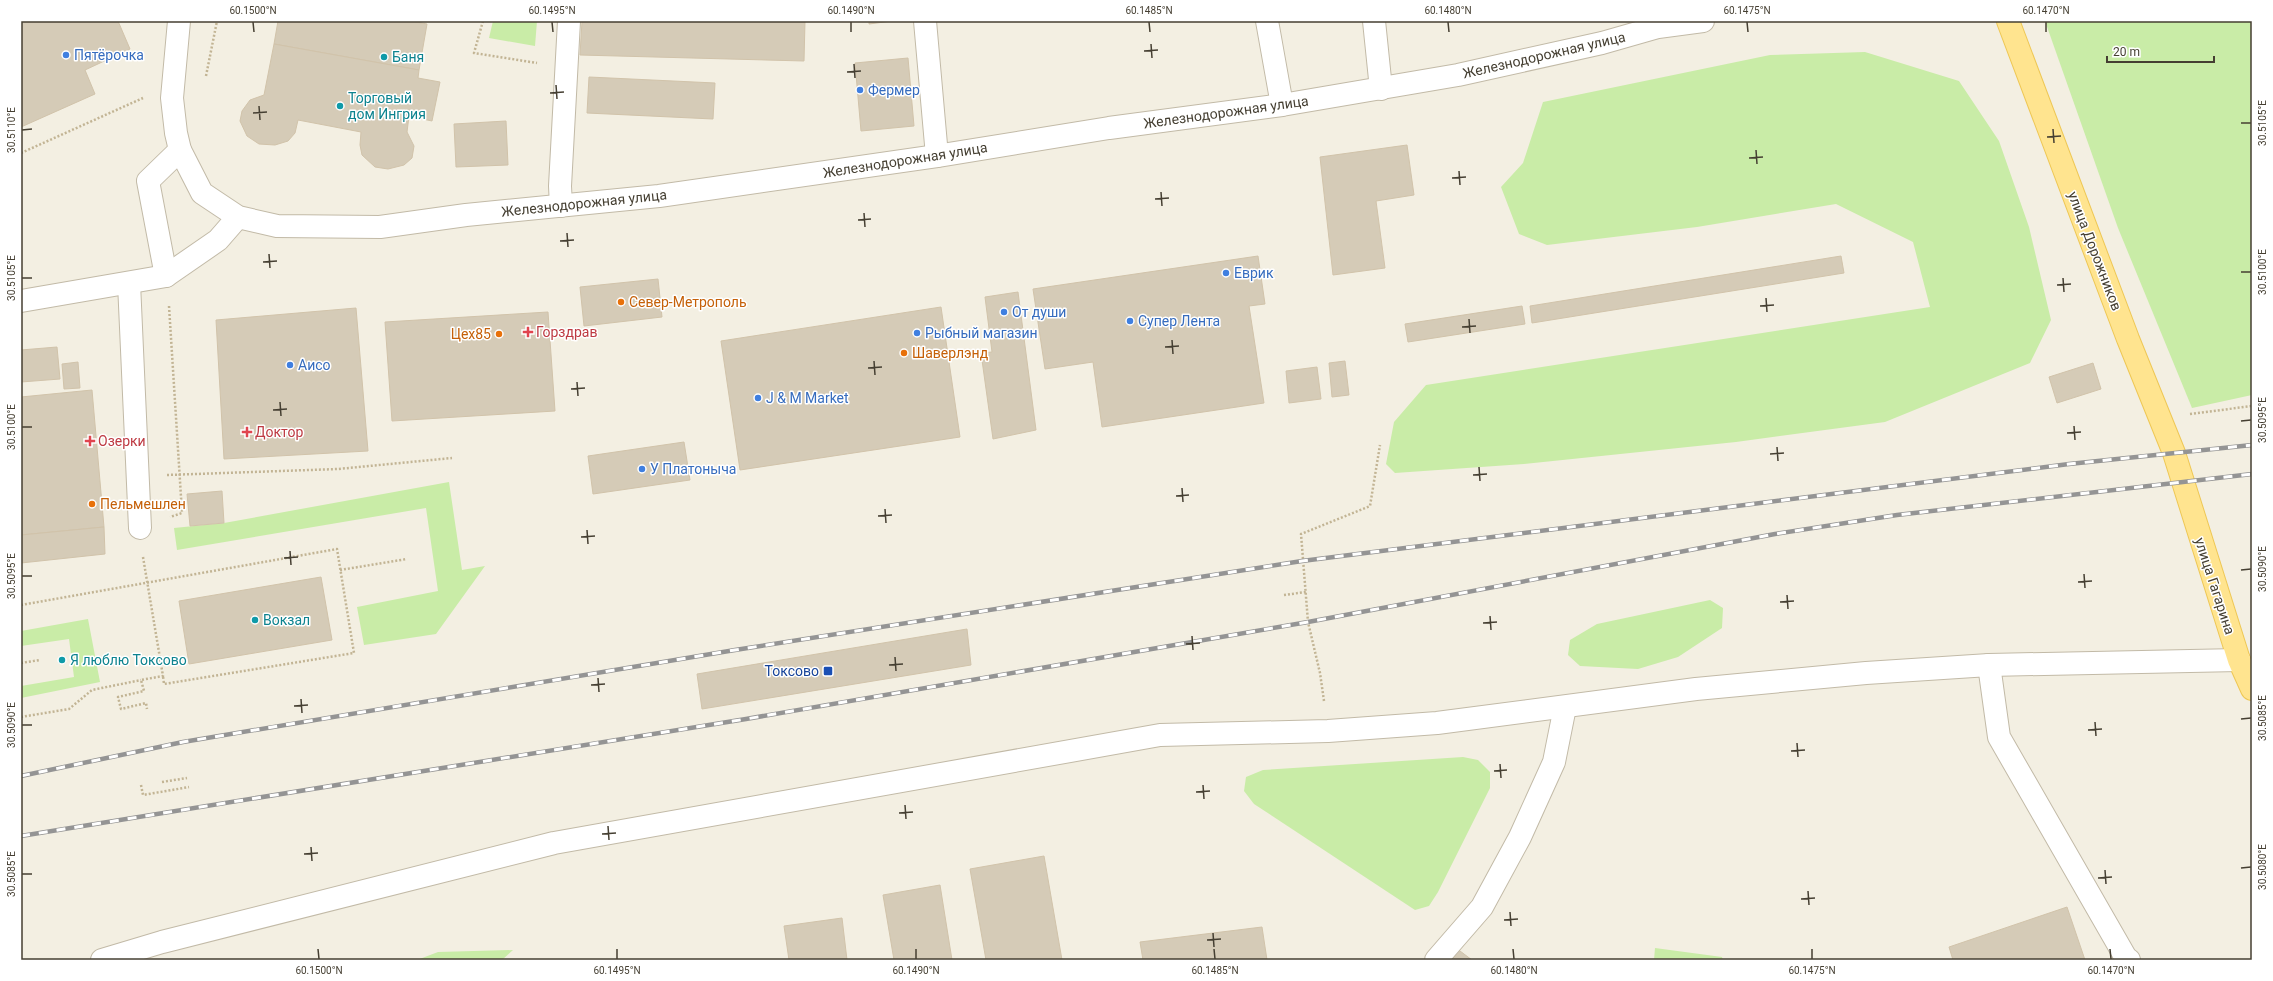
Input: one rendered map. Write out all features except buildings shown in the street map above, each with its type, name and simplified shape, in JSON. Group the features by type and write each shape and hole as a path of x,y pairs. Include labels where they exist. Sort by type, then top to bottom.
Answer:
{"main road":[{"name":"улица Дорожников","path":"2008,21 2128,339 2174,453 2182,481"},
{"name":"улица Гагарина","path":"2182,481 2239,660 2252,689"}],"street":[{"path":"166,276 148,181 178,141 172,98 179,21"},
{"path":"561,206 560,186 565,67 569,21"},
{"path":"925,21 937,156"},
{"path":"1267,21 1282,105"},
{"path":"1374,21 1381,89"},
{"name":"Железнодорожная улица","path":"178,141 202,194 238,217 277,226 380,227 466,215 658,196 937,156 1109,128 1282,105 1381,89 1521,62 1602,43 1661,24 1703,21"},
{"path":"21,301 166,276 218,240 238,217"},
{"path":"129,283 139,476 140,528"},
{"path":"102,960 162,942 554,843 1160,735 1328,731 1437,723 1696,689 1866,673 1989,665 2239,660"},
{"path":"1989,665 1999,737 2126,958 2129,960"},
{"path":"1436,960 1482,907 1520,837 1554,762 1565,707"},
{"path":"147,960 162,942"}],"path":[{"path":"483,21 474,53 565,67"},
{"path":"21,153 150,95"},
{"path":"140,528 182,513 166,276"},
{"path":"2160,418 2252,406"},
{"path":"1328,731 1320,673 1308,622 1300,534 1370,506 1380,445"},
{"path":"139,476 338,469 452,458"},
{"path":"21,605 147,582 337,549 354,653 164,684 163,676 147,582 144,562"},
{"path":"340,570 407,559"},
{"path":"1284,595 1306,592"},
{"path":"21,663 40,660"},
{"path":"21,717 70,709 92,690 163,676"},
{"path":"141,680 144,692 118,697 121,708 146,703 147,709"},
{"path":"162,782 187,778"},
{"path":"141,785 143,795 189,787"}],"green space":[{"path":"493,21 537,21 535,46 489,38"},
{"path":"2045,21 2252,21 2252,395 2192,408 2118,228"},
{"path":"1865,52 1959,81 1999,141 2029,227 2051,320 2030,363 1885,422 1736,442 1524,464 1395,473 1386,464 1394,422 1426,385 1930,307 1913,242 1836,204 1697,227 1547,245 1519,234 1501,187 1523,163 1543,102 1770,55"},
{"path":"449,482 462,570 485,566 436,634 364,645 357,607 438,591 426,508 177,550 174,528 224,523"},
{"path":"1710,600 1723,608 1722,628 1678,657 1638,669 1580,666 1568,655 1570,640 1597,624"},
{"path":"88,619 100,682 21,698 21,686 74,677 69,639 21,646 21,631"},
{"path":"1463,757 1478,760 1490,772 1490,788 1438,892 1429,906 1415,910 1254,804 1244,791 1246,777 1263,770"},
{"path":"1655,948 1722,957 1723,960 1654,960"},
{"path":"513,950 502,960 417,960 438,952"}],"railway":[{"path":"21,776 183,742 735,650 1302,561 2069,464 2252,445"},
{"path":"21,836 746,719 1308,622 1775,534 1897,515 2252,474"}],"place":[{"name":"Пятёрочка","path":"66,55"},
{"name":"Баня","path":"384,57"},
{"name":"Фермер","path":"860,90"},
{"name":"Торговый дом Ингрия","path":"340,106"},
{"name":"Еврик","path":"1226,273"},
{"name":"Север-Метрополь","path":"621,302"},
{"name":"От души","path":"1004,312"},
{"name":"Супер Лента","path":"1130,321"},
{"name":"Горздрав","path":"528,332"},
{"name":"Рыбный магазин","path":"917,333"},
{"name":"Цех85","path":"499,334"},
{"name":"Шаверлэнд","path":"904,353"},
{"name":"Аисо","path":"290,365"},
{"name":"J & M Market","path":"758,398"},
{"name":"Доктор","path":"247,432"},
{"name":"Озерки","path":"90,441"},
{"name":"У Платоныча","path":"642,469"},
{"name":"Пельмешлен","path":"92,504"},
{"name":"Вокзал","path":"255,620"},
{"name":"Я люблю Токсово","path":"62,660"},
{"name":"Токсово","path":"828,671"}]}
